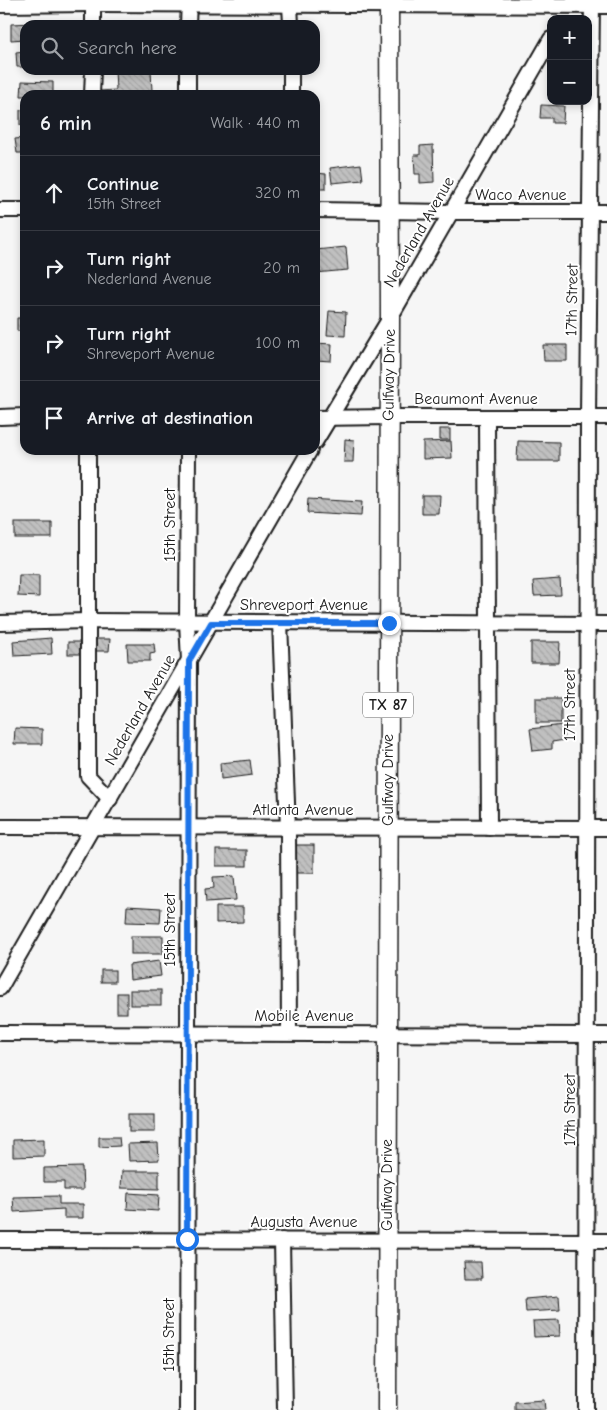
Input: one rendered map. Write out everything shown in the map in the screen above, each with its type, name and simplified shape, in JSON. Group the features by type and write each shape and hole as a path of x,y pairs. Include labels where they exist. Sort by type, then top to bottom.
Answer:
{"main road":[{"name":"Gulfway Drive","path":"387,1410 389,3"}],"street":[{"path":"188,2 188,20"},
{"path":"0,6 188,2 290,4 592,3 607,6"},
{"path":"564,15 571,3"},
{"name":"17th Street","path":"586,1410 588,417 592,3"},
{"path":"93,4 93,20"},
{"path":"290,4 290,20"},
{"name":"Nederland Avenue","path":"322,418 390,318 547,46"},
{"path":"92,90 93,75"},
{"path":"188,75 188,90"},
{"path":"291,75 291,90"},
{"path":"0,210 20,210"},
{"name":"Waco Avenue","path":"320,210 607,212"},
{"path":"0,417 20,416"},
{"path":"488,417 489,828"},
{"name":"Beaumont Avenue","path":"322,418 607,417"},
{"path":"88,455 88,776 110,799"},
{"name":"15th Street","path":"187,1410 188,455"},
{"name":"Nederland Avenue","path":"0,988 307,455"},
{"path":"280,622 288,828 289,1033"},
{"name":"Shreveport Avenue","path":"0,623 607,624"},
{"name":"Atlanta Avenue","path":"0,828 607,828"},
{"name":"Mobile Avenue","path":"0,1033 607,1035"},
{"name":"Augusta Avenue","path":"0,1240 607,1241"},
{"path":"282,1240 285,1410"}],"building":[{"path":"11,24 20,24 20,39 11,40"},
{"path":"16,52 20,52 20,67 17,67"},
{"path":"115,75 151,75 152,90 116,90"},
{"path":"22,81 53,82 53,90 21,90"},
{"path":"541,105 564,106 563,123 552,123 552,118 540,118"},
{"path":"20,138 20,153 17,153 15,139"},
{"path":"433,145 434,182 420,183 420,174 415,174 414,155 420,155 420,146"},
{"path":"361,164 363,180 332,183 330,168"},
{"path":"320,173 326,174 326,189 320,189"},
{"path":"346,247 348,270 320,273 320,250"},
{"path":"329,311 346,312 345,336 327,335"},
{"path":"17,318 20,318 20,331 17,331"},
{"path":"320,343 332,344 331,361 320,360"},
{"path":"543,345 567,345 567,361 544,361"},
{"path":"440,429 450,429 450,440 440,440"},
{"path":"345,439 354,440 353,462 344,462"},
{"path":"451,441 452,458 423,459 423,442"},
{"path":"518,441 559,442 559,461 517,461"},
{"path":"422,495 440,495 439,514 422,514"},
{"path":"308,499 362,502 361,516 307,513"},
{"path":"15,523 52,523 52,538 15,538"},
{"path":"19,575 39,575 39,597 18,596"},
{"path":"560,579 561,595 534,596 533,581"},
{"path":"51,638 52,654 14,656 13,641"},
{"path":"96,639 110,639 109,651 96,651"},
{"path":"68,642 80,642 80,654 68,654"},
{"path":"531,642 560,642 559,663 531,663"},
{"path":"127,644 154,644 155,653 150,654 150,661 128,661"},
{"path":"536,698 561,698 561,723 536,723"},
{"path":"563,725 565,740 552,742 552,749 533,751 530,729"},
{"path":"15,728 42,729 42,744 14,744"},
{"path":"250,760 252,775 221,779 220,763"},
{"path":"295,845 314,845 314,873 295,873"},
{"path":"216,850 247,850 247,866 216,866"},
{"path":"234,876 236,900 206,902 205,889 214,888 213,877"},
{"path":"127,906 161,908 160,923 126,922"},
{"path":"216,907 243,907 243,922 216,923"},
{"path":"131,936 163,936 163,954 131,954"},
{"path":"159,961 161,976 130,980 129,965"},
{"path":"101,970 115,970 115,982 101,982"},
{"path":"130,990 161,990 161,1005 130,1005"},
{"path":"117,993 127,993 127,1013 117,1013"},
{"path":"129,1114 155,1114 155,1132 129,1132"},
{"path":"99,1137 119,1137 120,1146 99,1147"},
{"path":"44,1139 44,1156 13,1157 13,1140"},
{"path":"158,1143 159,1160 129,1161 128,1144"},
{"path":"82,1167 83,1190 64,1190 64,1182 44,1182 44,1168"},
{"path":"122,1171 159,1171 159,1189 121,1188"},
{"path":"128,1193 159,1195 158,1211 127,1209"},
{"path":"59,1196 59,1204 83,1204 83,1218 64,1218 64,1209 14,1212 13,1197"},
{"path":"464,1262 481,1262 482,1279 465,1279"},
{"path":"559,1296 560,1310 526,1312 525,1299"},
{"path":"559,1320 560,1336 534,1337 533,1321"},
{"path":"544,1400 545,1410 515,1410 515,1402"}],"route":[{"path":"187,1239 189,661 211,623 389,623"}]}
